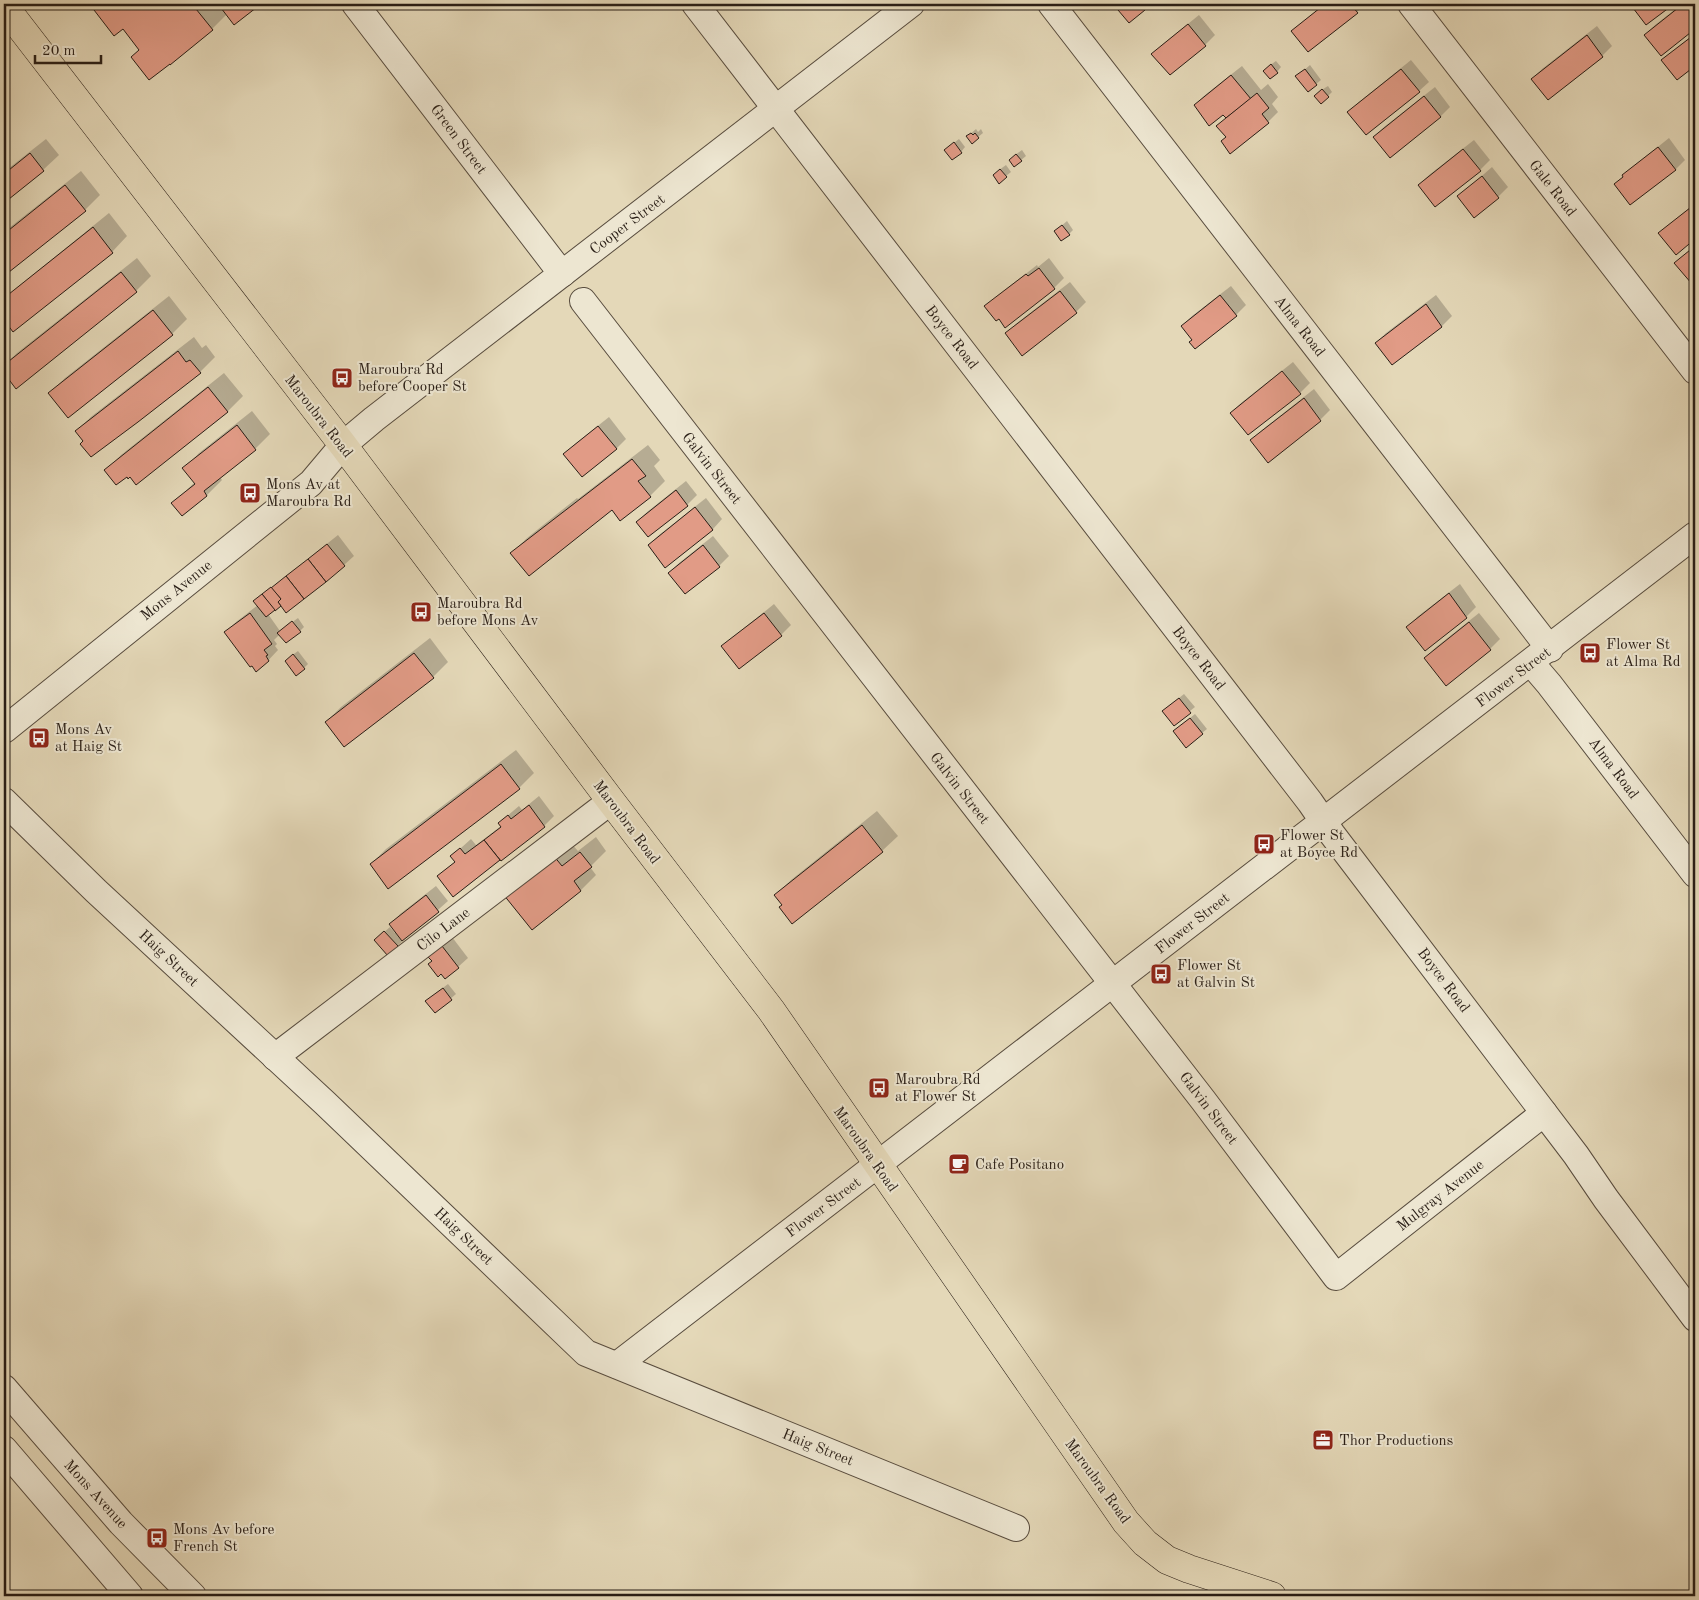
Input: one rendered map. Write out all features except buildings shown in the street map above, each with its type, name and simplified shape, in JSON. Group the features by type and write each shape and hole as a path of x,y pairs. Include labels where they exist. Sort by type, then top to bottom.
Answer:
{"main road":[{"name":"Maroubra Road","path":"4,6 343,445 611,802 771,1010 1126,1522 1144,1543 1167,1560 1272,1596"}],"street":[{"name":"Green Street","path":"355,4 562,274"},
{"name":"Boyce Road","path":"695,4 1324,821 1544,1113 1695,1318"},
{"name":"Cooper Street","path":"343,445 720,152 738,136 911,4"},
{"name":"Alma Road","path":"1051,4 1541,656 1550,684 1695,874"},
{"name":"Gale Road","path":"1411,4 1695,371"},
{"name":"Galvin Street","path":"583,301 1113,984 1336,1276"},
{"name":"Mons Avenue","path":"4,730 311,483 343,445"},
{"name":"Flower Street","path":"616,1365 1541,656 1695,535"},
{"name":"Haig Street","path":"4,801 96,892 276,1057 586,1353 1016,1528"},
{"name":"Cilo Lane","path":"276,1057 611,802"},
{"name":"Mulgray Avenue","path":"1336,1276 1544,1113"},
{"name":"Mons Avenue","path":"4,1388 116,1516 193,1596"},
{"path":"4,1449 130,1596"}],"place":[{"name":"Maroubra Rd before Cooper St","path":"342,378"},
{"name":"Mons Av at Maroubra Rd","path":"250,493"},
{"name":"Maroubra Rd before Mons Av","path":"421,612"},
{"name":"Flower St at Alma Rd","path":"1590,653"},
{"name":"Mons Av at Haig St","path":"39,738"},
{"name":"Flower St at Boyce Rd","path":"1264,844"},
{"name":"Flower St at Galvin St","path":"1161,974"},
{"name":"Maroubra Rd at Flower St","path":"879,1088"},
{"name":"Cafe Positano","path":"959,1164"},
{"name":"Thor Productions","path":"1323,1440"},
{"name":"Mons Av before French St","path":"157,1538"}]}
